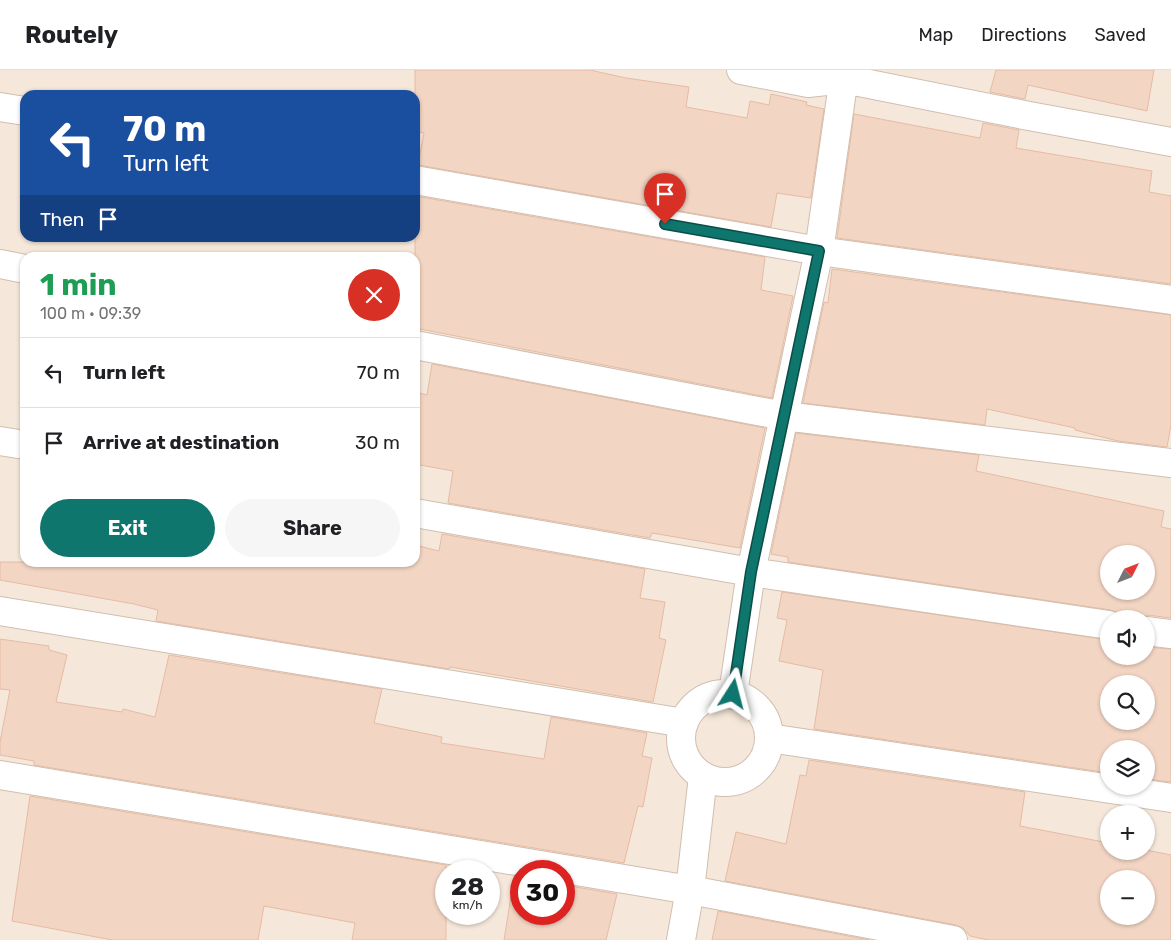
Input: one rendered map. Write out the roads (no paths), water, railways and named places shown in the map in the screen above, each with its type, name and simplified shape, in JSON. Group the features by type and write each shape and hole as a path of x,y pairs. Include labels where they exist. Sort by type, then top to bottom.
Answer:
{"street":[{"path":"741,70 808,83 845,75 1019,114 1171,142"},
{"path":"733,694 751,572 819,251 845,75"},
{"path":"0,107 20,110"},
{"path":"420,181 819,251 1171,300"},
{"path":"0,264 20,268"},
{"path":"420,345 784,416 1171,463"},
{"path":"0,441 20,444"},
{"path":"420,514 751,572 1100,624"},
{"path":"0,612 684,722"},
{"path":"1155,632 1171,634"},
{"path":"717,694 733,694 747,700 759,710 767,723 769,738 767,752 759,766 748,776 733,781 718,781 703,776 692,766 684,753 681,737 684,722 691,710 703,700 717,694"},
{"path":"769,738 1171,798"},
{"path":"0,775 690,890 953,940"},
{"path":"681,940 690,890 703,776"}]}
